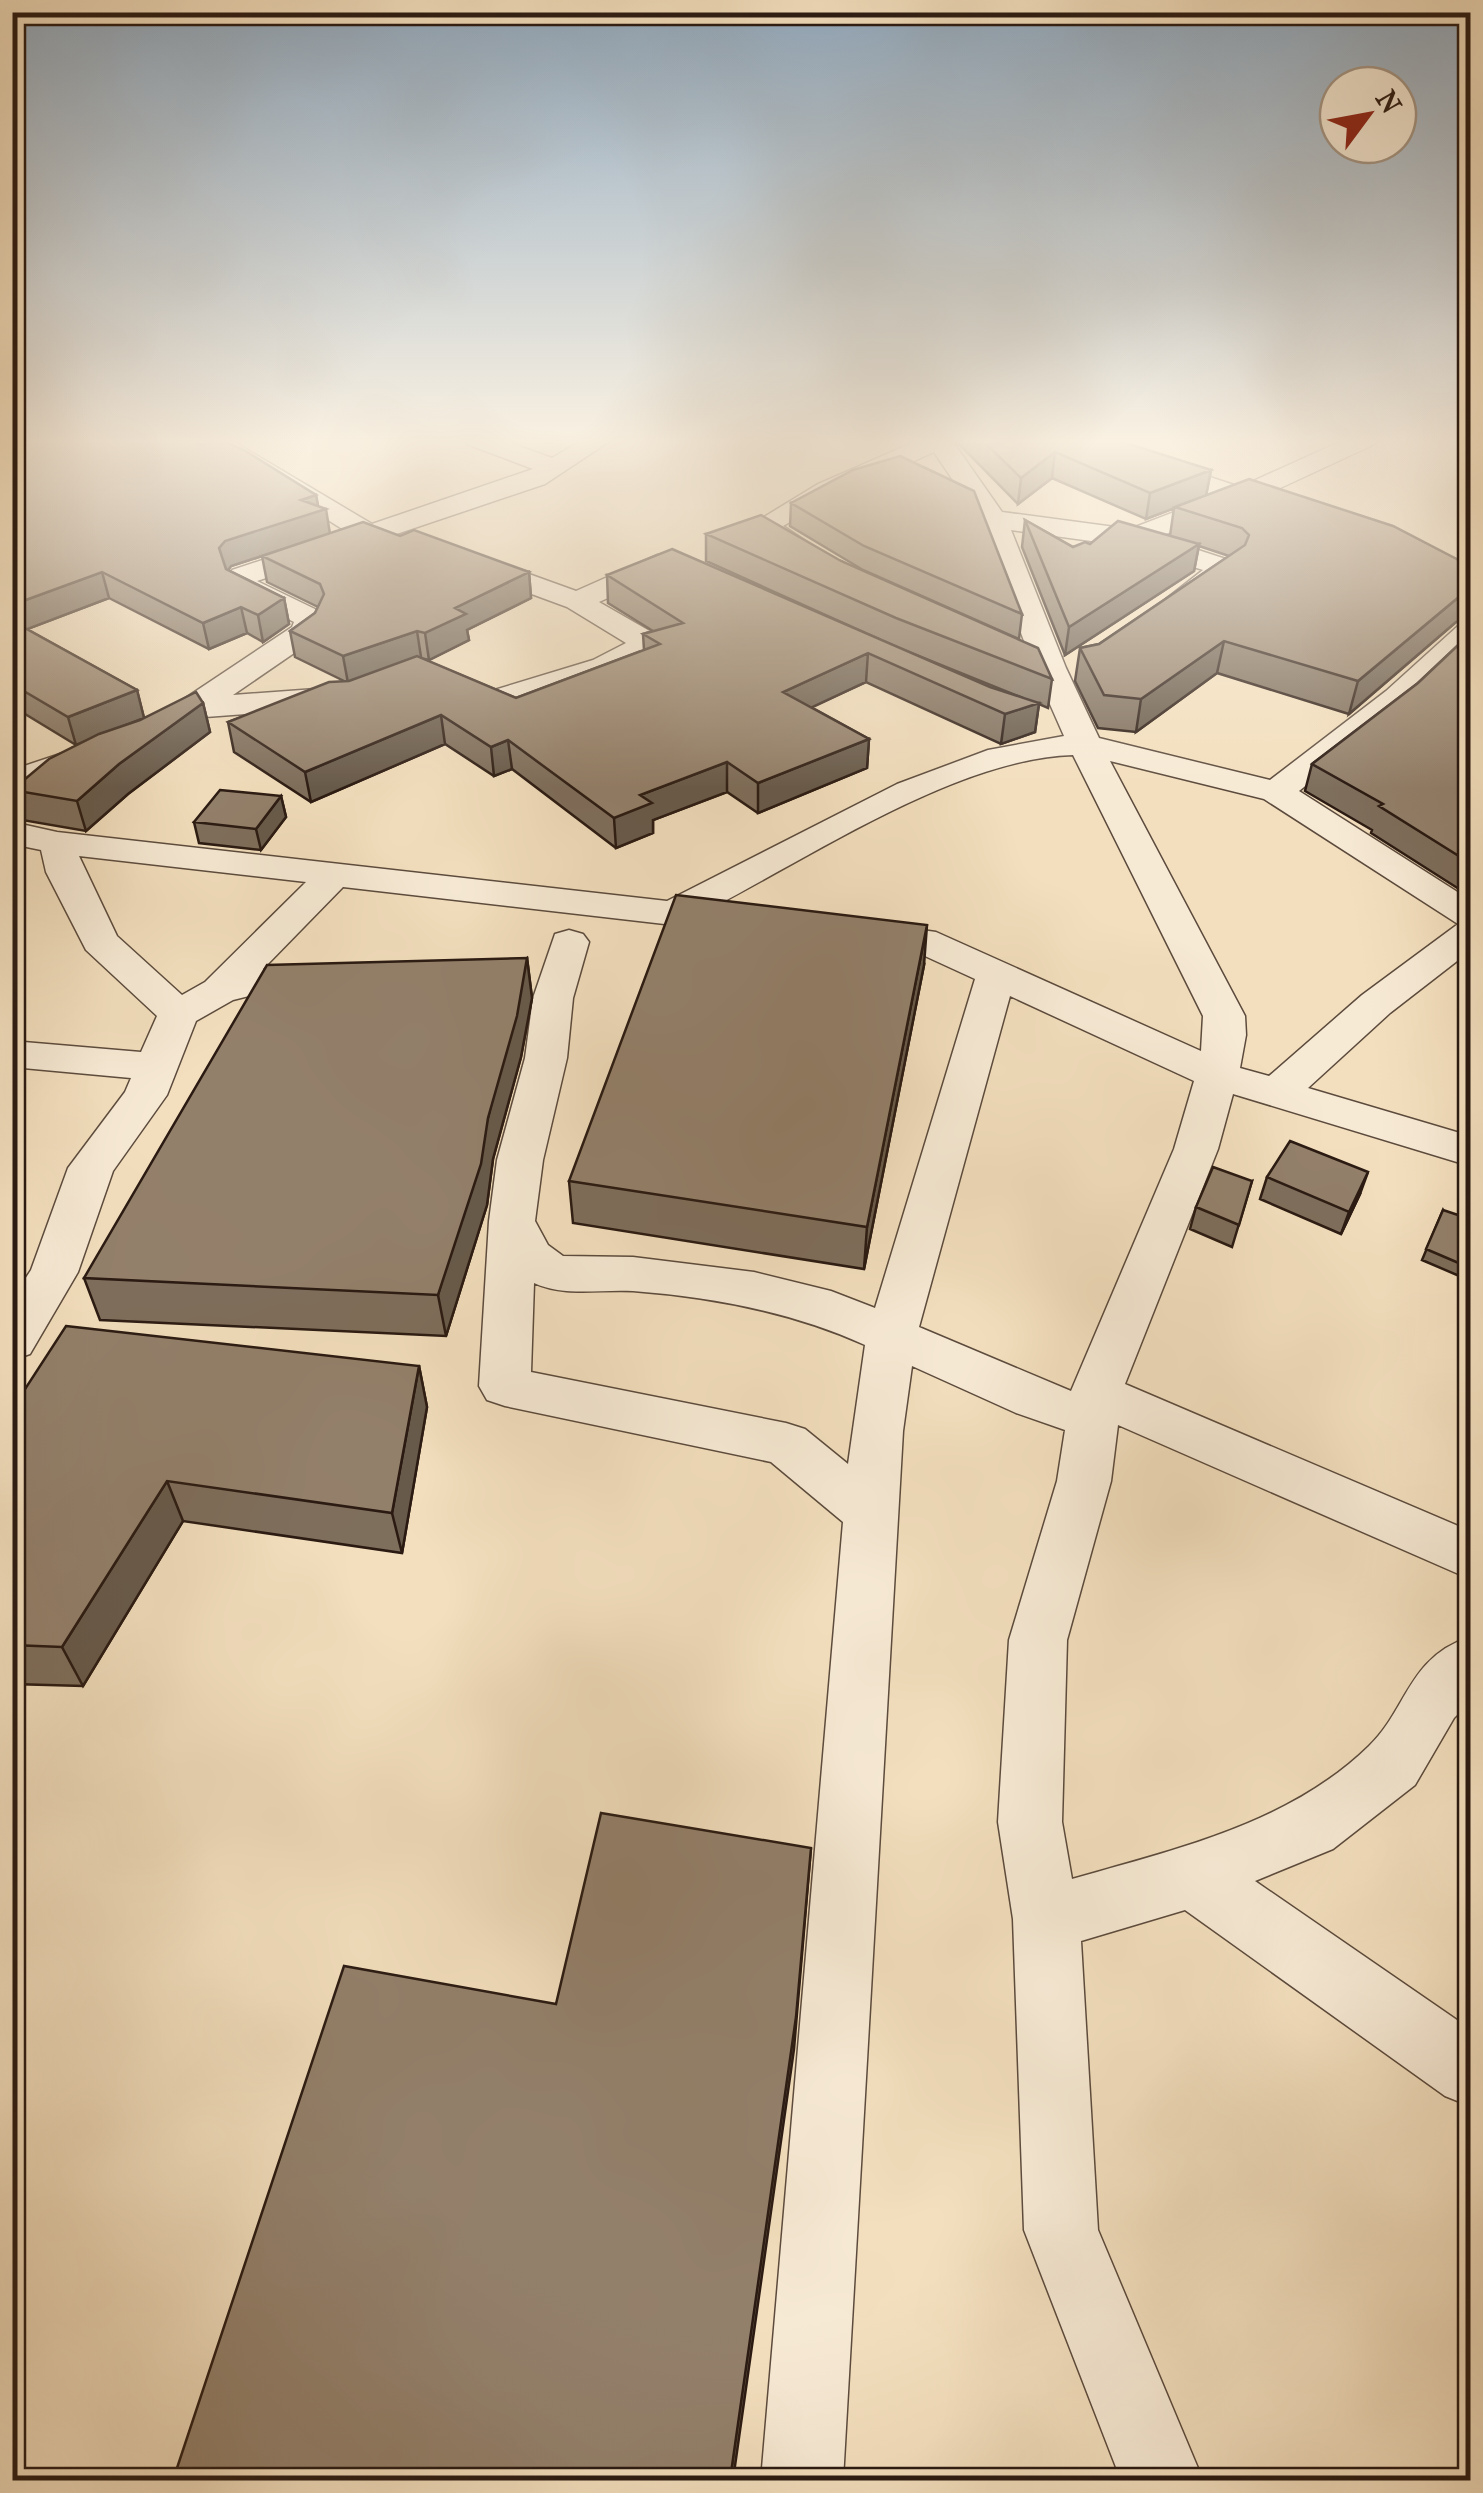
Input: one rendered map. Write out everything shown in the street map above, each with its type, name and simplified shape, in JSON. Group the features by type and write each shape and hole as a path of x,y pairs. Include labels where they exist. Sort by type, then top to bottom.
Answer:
{"street":[{"path":"305,555 242,576 243,585 310,618 305,632 179,716 353,696 370,689"},
{"path":"422,670 488,702 604,667 648,644 577,601 452,555"},
{"path":"813,555 822,561"},
{"path":"1006,555 1056,693 1224,1016 1217,1076 1196,1150 1094,1406 1084,1481 1038,1640 1030,1822 1046,1919 1060,2230 1162,2480"},
{"path":"1157,617 1225,568 1186,555"},
{"path":"577,601 683,560"},
{"path":"1276,792 1397,698 1470,630"},
{"path":"1056,693 1276,792 1470,916"},
{"path":"518,969 570,942 652,912 909,791 1000,757 1048,746 1056,693"},
{"path":"12,782 117,744"},
{"path":"12,834 57,843 767,924"},
{"path":"57,843 65,872 100,942 178,1014"},
{"path":"220,991 334,875"},
{"path":"825,930 922,940 1217,1076 1470,1150"},
{"path":"1280,1092 1391,992 1470,933"},
{"path":"570,942 554,998 546,1058 520,1160 512,1221 505,1386 786,1444 872,1514"},
{"path":"802,2480 877,1431 891,1336 996,974"},
{"path":"17,1327 54,1272 91,1168 146,1095 178,1014 220,991 261,980 368,984"},
{"path":"12,1054 157,1068"},
{"path":"512,1221 530,1256 553,1273 633,1274 754,1290 831,1309 1034,1400 1094,1406 1470,1556"},
{"path":"1046,1919 1192,1876 1310,1828 1393,1765 1433,1699 1470,1663"},
{"path":"1192,1876 1470,2070"}],"building":[{"path":"12,555 221,555 226,569 284,598 258,615 241,607 203,623 102,572 12,605"},
{"path":"483,555 529,572 455,608 466,614 425,633 417,631 343,656 290,631 315,613 324,594 320,584 262,556"},
{"path":"656,555 687,555 990,687 1039,703 1005,714 868,653 783,692 869,739 758,783 727,762 640,795 652,803 614,818 508,740 491,747 441,715 305,772 228,722 329,682 349,681 417,656 516,698 660,644 643,634 683,623 607,575"},
{"path":"754,555 831,555 1038,648 1052,679 896,618"},
{"path":"886,555 999,555 1022,614"},
{"path":"1040,555 1181,555 1069,627"},
{"path":"1230,555 1449,555 1470,566 1470,590 1358,681 1224,641 1141,699 1104,695 1080,648 1099,644"},
{"path":"12,621 137,690 68,717 12,684"},
{"path":"1470,634 1470,863 1379,806 1383,804 1312,764 1418,683"},
{"path":"196,692 203,703 119,764 77,801 12,790 49,759"},
{"path":"220,790 281,796 256,829 194,822"},
{"path":"676,895 927,925 867,1227 569,1181"},
{"path":"527,958 517,1016 488,1118 481,1164 438,1295 84,1278 267,965"},
{"path":"1290,1141 1368,1172 1349,1212 1267,1177"},
{"path":"1213,1167 1252,1181 1239,1225 1196,1207"},
{"path":"1443,1210 1470,1219 1468,1267 1426,1249"},
{"path":"66,1326 419,1366 392,1513 167,1481 62,1647 12,1645 12,1409"},
{"path":"601,1813 811,1848 796,2017 730,2480 173,2480 344,1966 556,2004"}]}
